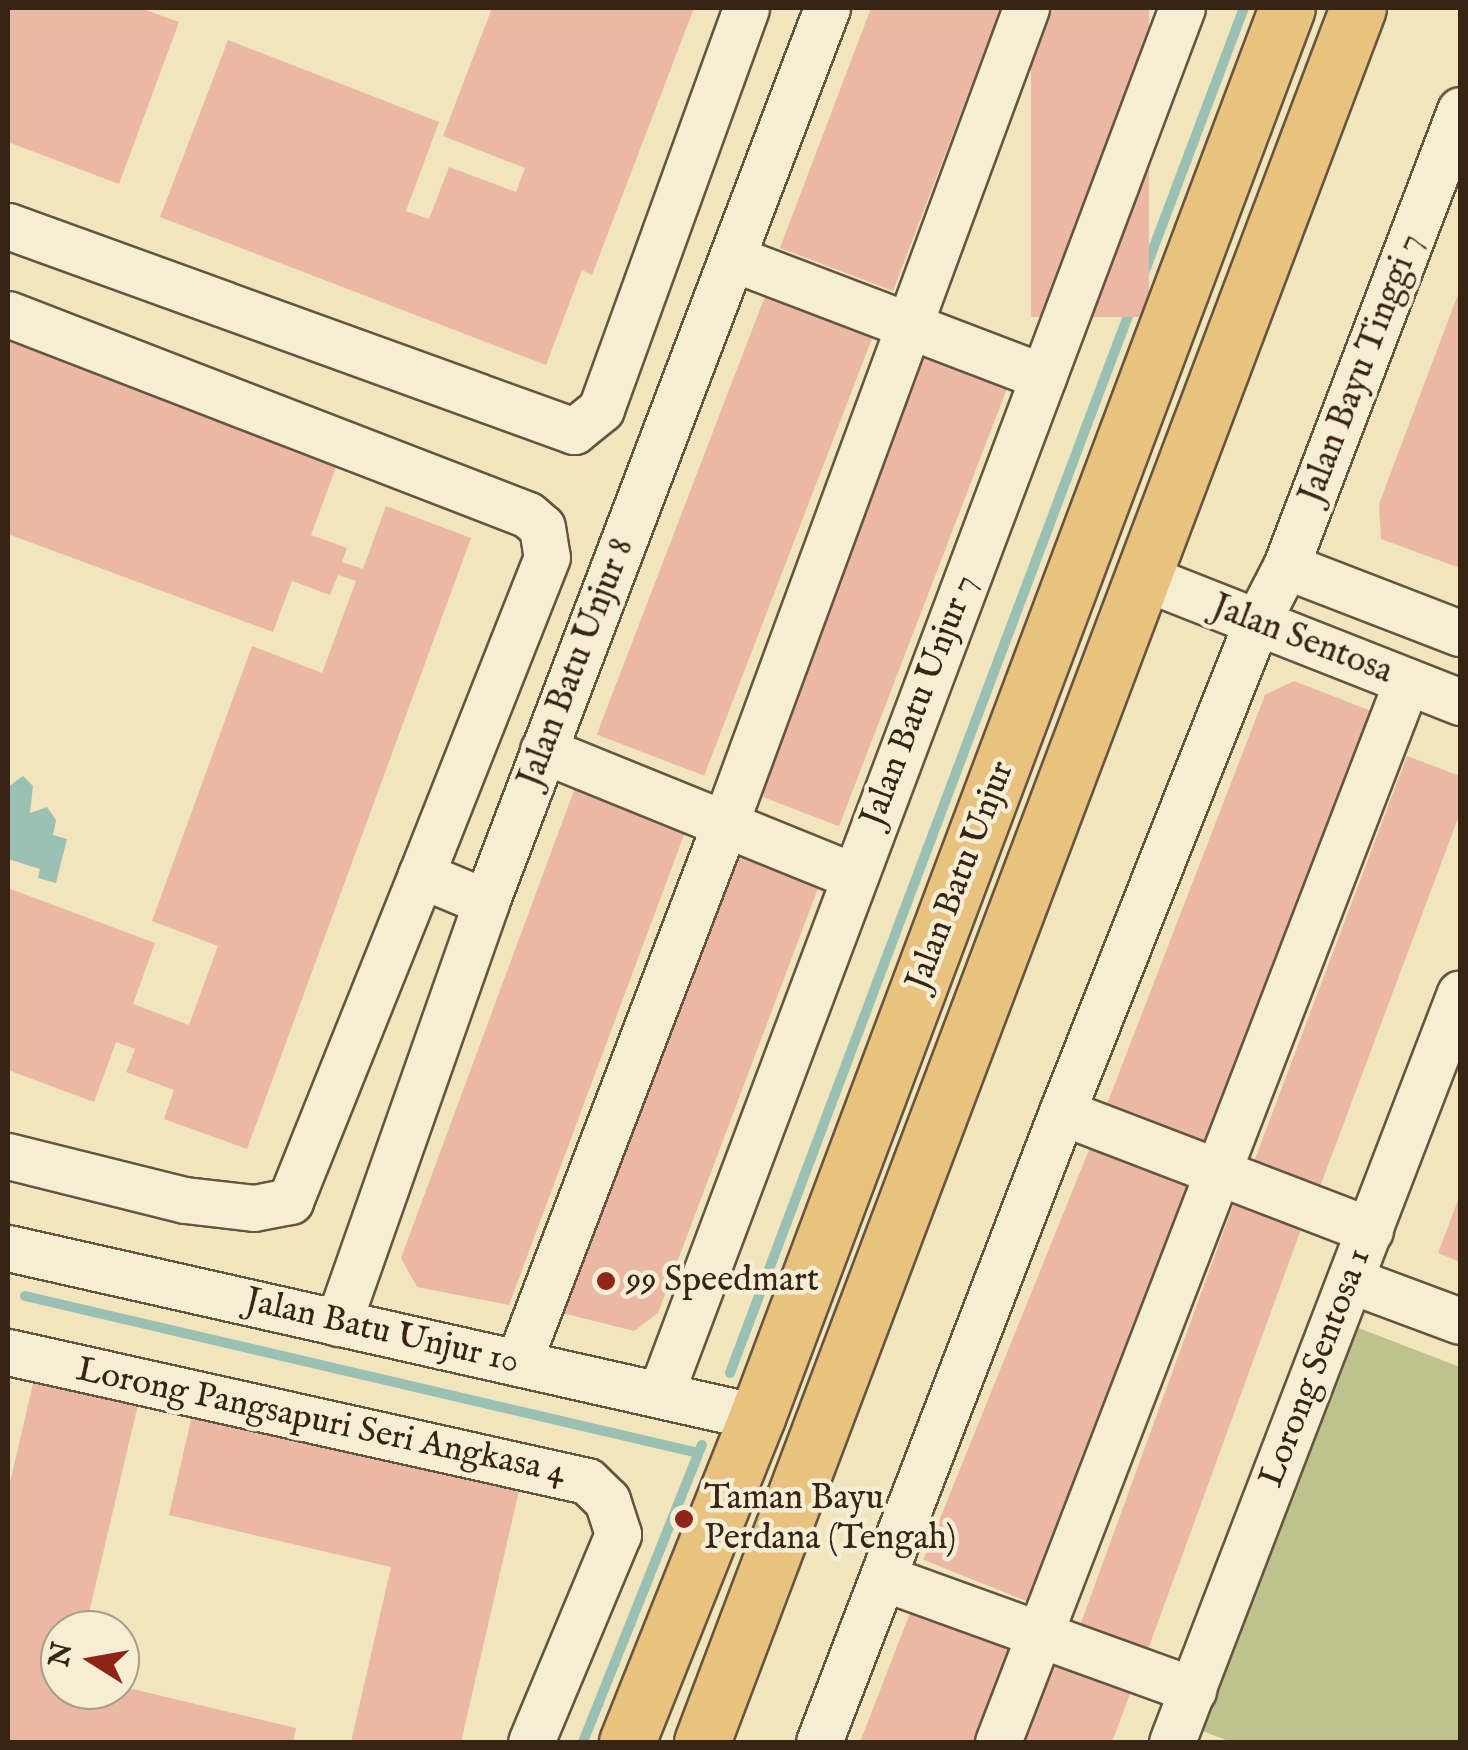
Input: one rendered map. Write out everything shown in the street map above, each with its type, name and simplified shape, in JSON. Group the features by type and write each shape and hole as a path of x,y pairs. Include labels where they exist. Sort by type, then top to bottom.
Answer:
{"main road":[{"name":"Jalan Batu Unjur","path":"627,1742 757,1417 1288,8"},
{"name":"Jalan Batu Unjur","path":"702,1742 1358,8"}],"street":[{"path":"8,226 574,431 601,409 746,8"},
{"name":"Jalan Batu Unjur 8","path":"338,1323 486,902 827,8"},
{"path":"518,1363 726,824 1026,8"},
{"name":"Jalan Batu Unjur 7","path":"660,1395 1182,8"},
{"name":"Jalan Bayu Tinggi 7","path":"1256,624 1286,566 1458,122"},
{"path":"732,258 1042,377"},
{"path":"8,314 528,515 542,527 547,557 290,1200 254,1208 186,1200 8,1156"},
{"path":"1286,566 1456,619"},
{"name":"Jalan Sentosa","path":"1144,577 1460,702"},
{"path":"819,1742 1062,1112 1256,624"},
{"path":"998,1742 1407,681"},
{"path":"543,750 854,876"},
{"path":"421,875 486,902"},
{"name":"Lorong Sentosa 1","path":"1172,1742 1370,1230 1449,1056 1460,994"},
{"path":"1062,1112 1370,1230"},
{"name":"Jalan Batu Unjur 10","path":"8,1248 757,1417"},
{"path":"1350,1280 1460,1321"},
{"name":"Lorong Pangsapuri Seri Angkasa 4","path":"8,1352 588,1481 606,1500 618,1534 531,1742"},
{"path":"884,1578 1192,1690"}],"green space":[{"path":"1348,1324 1460,1367 1460,1742 1231,1742 1192,1727"}],"water":[{"path":"23,776 33,786 30,813 47,807 56,820 53,835 67,839 56,883 38,878 40,869 8,859 8,787"}],"building":[{"path":"8,8 140,8 179,22 119,184 8,142"},
{"path":"492,8 694,8 592,275 582,270 546,365 160,217 228,40 439,122 406,211 429,219 449,167 516,192 525,168 443,136"},
{"path":"871,8 1001,8 893,291 780,248"},
{"path":"1031,8 1149,8 1149,317 1031,317"},
{"path":"772,278 879,319 704,776 597,735"},
{"path":"1460,289 1460,568 1381,539 1379,504"},
{"path":"911,329 1015,369 839,826 735,786"},
{"path":"8,340 338,462 311,535 347,548 342,562 363,569 386,506 471,538 247,1149 164,1119 174,1090 126,1072 135,1049 116,1042 94,1102 8,1070 8,888 155,943 133,1004 189,1025 218,946 152,921 252,646 322,673 356,581 338,575 330,595 292,581 273,632 8,534"},
{"path":"1294,681 1384,716 1218,1147 1107,1104 1265,695"},
{"path":"1407,756 1460,776 1460,813 1318,1192 1252,1167"},
{"path":"583,766 694,808 509,1305 417,1287 401,1258"},
{"path":"723,819 829,859 658,1313 634,1331 542,1308"},
{"path":"1095,1135 1203,1179 1032,1603 923,1560"},
{"path":"1239,1189 1307,1214 1147,1652 1079,1628"},
{"path":"1460,1195 1460,1262 1438,1253"},
{"path":"36,1371 140,1396 90,1610 40,1610 40,1710 140,1710 140,1691 296,1728 293,1742 8,1742 8,1491"},
{"path":"194,1407 521,1482 461,1742 351,1742 391,1567 169,1515"},
{"path":"917,1595 1029,1638 989,1742 860,1742"},
{"path":"1059,1649 1136,1678 1112,1742 1024,1742"}],"waterway":[{"path":"730,1373 1244,8"},
{"path":"25,1296 698,1453"},
{"path":"583,1742 702,1445"}],"place":[{"name":"99 Speedmart","path":"606,1281"},
{"name":"Taman Bayu Perdana (Tengah)","path":"684,1519"}]}
